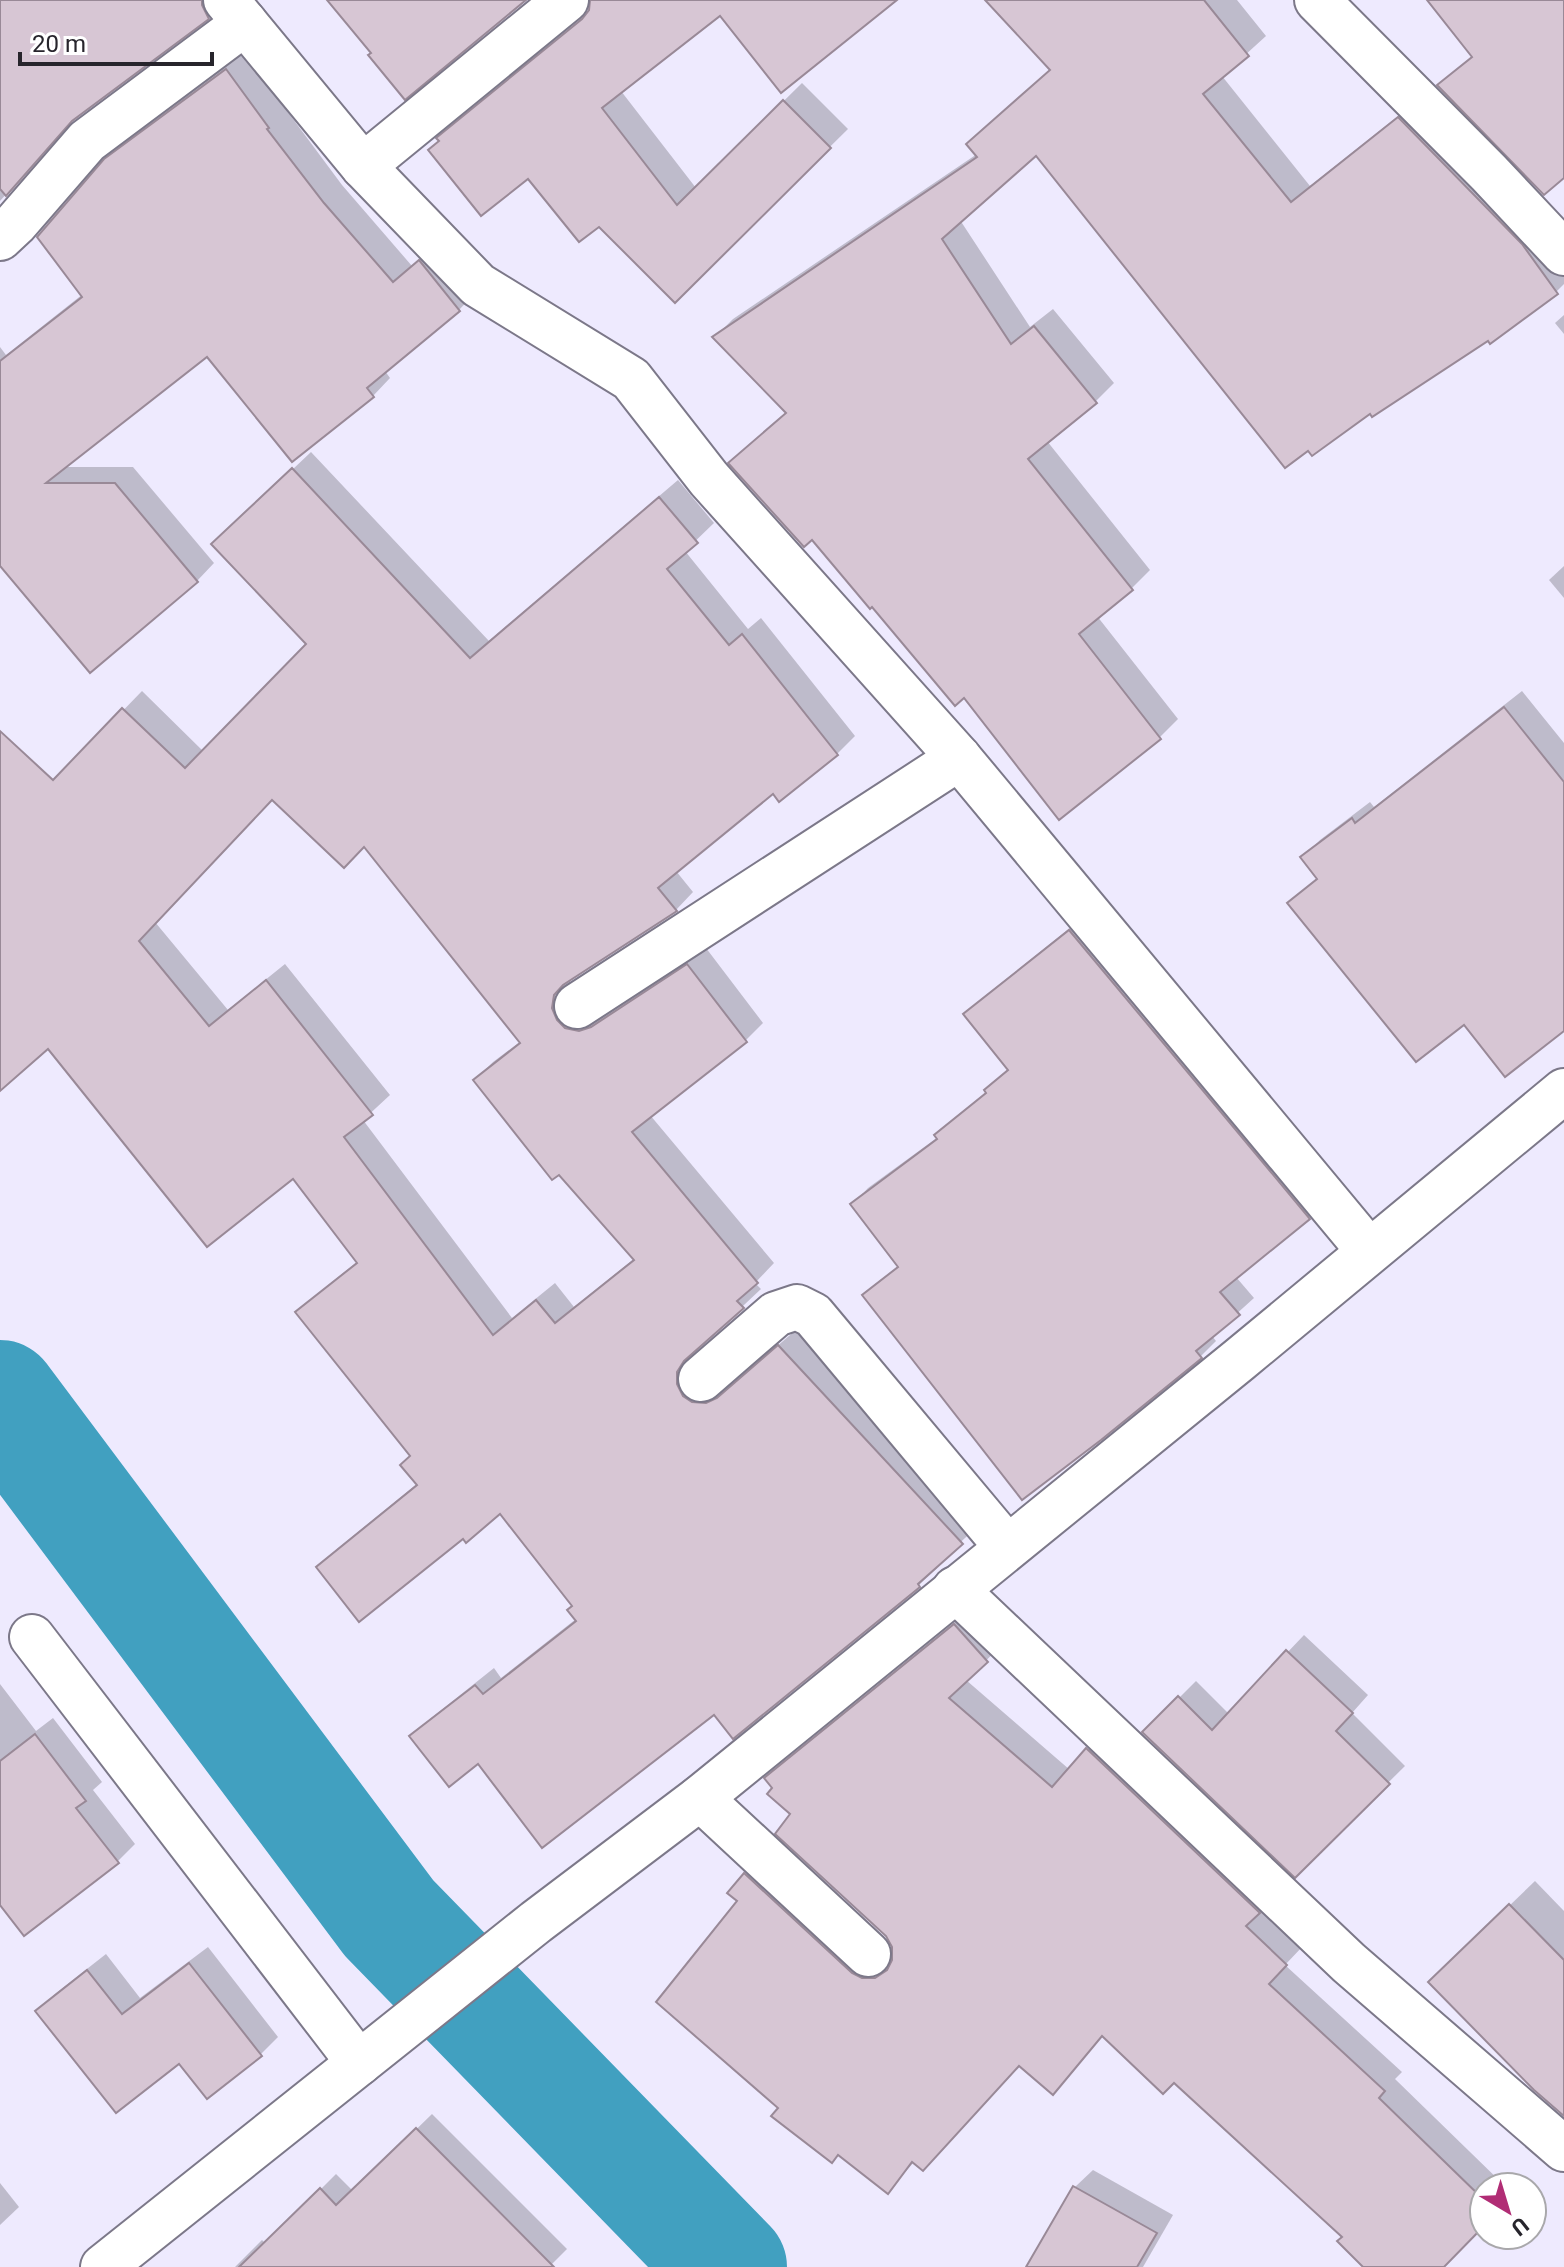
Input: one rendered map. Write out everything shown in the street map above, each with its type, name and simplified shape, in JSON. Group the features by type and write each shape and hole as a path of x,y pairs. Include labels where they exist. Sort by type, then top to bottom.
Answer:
{"street":[{"path":"363,166 566,0"},
{"path":"1317,0 1564,253"},
{"path":"0,238 87,141 235,12 363,166 478,285 631,379 709,479 959,758 1369,1251"},
{"path":"577,1006 959,758"},
{"path":"103,2267 536,1922 700,1798 1564,1091"},
{"path":"701,1379 776,1314 797,1307 813,1315 1007,1547"},
{"path":"955,1589 1349,1963 1564,2149"},
{"path":"32,1637 371,2053"},
{"path":"700,1798 868,1954"}],"building":[{"path":"0,0 202,0 209,19 72,121 6,196 0,189"},
{"path":"327,0 526,0 405,100"},
{"path":"590,0 897,0 781,93 720,16 602,108 677,205 783,100 831,148 675,303 599,227 579,242 528,179 481,216 428,150 439,141 436,138 582,19 589,10"},
{"path":"985,0 1204,0 1249,56 1203,94 1291,202 1398,117 1522,244 1558,294 1490,344 1488,341 1372,417 1370,414 1312,456 1308,451 1285,468 1036,156 942,239 1011,344 1034,326 1097,403 1028,459 1133,590 1079,634 1161,739 1059,820 964,698 955,706 812,540 804,547 728,463 786,413 712,337 977,157 966,144 1050,70"},
{"path":"1427,0 1564,0 1564,178 1544,195 1437,85 1472,57"},
{"path":"226,69 324,203 393,282 419,260 460,311 367,388 374,397 292,462 207,357 46,483 115,483 198,582 90,673 0,566 0,361 82,297 37,237 104,159"},
{"path":"292,468 470,658 659,497 698,543 667,569 729,645 742,634 838,755 779,802 773,794 658,888 677,911 563,985 554,995 552,1008 565,1028 579,1031 591,1027 687,964 747,1042 632,1132 758,1283 737,1301 744,1308 684,1361 677,1372 677,1384 683,1396 692,1402 706,1403 717,1398 778,1345 963,1544 918,1584 920,1587 733,1739 714,1715 542,1848 478,1764 449,1787 409,1736 475,1685 483,1694 576,1621 567,1610 572,1606 500,1514 466,1543 463,1539 359,1622 316,1567 417,1485 400,1465 410,1456 295,1312 357,1263 293,1179 207,1247 48,1049 0,1091 0,731 53,780 122,708 185,768 306,644 211,544","holes":["272,800 344,868 364,847 520,1043 473,1080 552,1180 559,1175 634,1260 555,1323 536,1300 493,1335 344,1137 373,1115 266,980 209,1026 139,941"]},
{"path":"1504,707 1564,782 1564,1031 1505,1077 1464,1025 1416,1062 1287,903 1317,879 1300,857 1352,818 1355,823"},
{"path":"1069,930 1310,1219 1220,1292 1240,1315 1196,1351 1202,1358 1022,1500 862,1295 898,1267 850,1204 937,1139 934,1135 986,1093 984,1090 1008,1070 963,1014"},
{"path":"954,1624 988,1662 949,1698 1052,1787 1086,1748 1260,1913 1246,1926 1287,1965 1269,1984 1385,2091 1379,2098 1468,2184 1468,2242 1444,2267 1363,2267 1337,2241 1342,2237 1174,2083 1163,2094 1102,2036 1053,2095 1019,2066 923,2171 912,2162 888,2194 838,2155 832,2163 771,2116 778,2108 656,2002 737,1901 727,1893 744,1873 852,1973 862,1978 875,1978 887,1970 892,1960 892,1947 886,1936 775,1834 790,1814 767,1794 772,1788 764,1778"},
{"path":"1286,1650 1353,1713 1336,1731 1390,1784 1295,1878 1142,1732 1178,1696 1212,1730"},
{"path":"35,1734 86,1801 76,1808 119,1863 24,1936 0,1905 0,1761"},
{"path":"1509,1904 1564,1960 1564,2116 1534,2090 1428,1982"},
{"path":"189,1963 262,2056 207,2099 179,2064 116,2113 35,2011 87,1970 122,2014"},
{"path":"416,2128 554,2267 239,2267 320,2188 336,2205"},
{"path":"1073,2186 1157,2233 1137,2267 1026,2267"}],"waterway":[{"path":"0,1398 389,1918 729,2267"}]}
